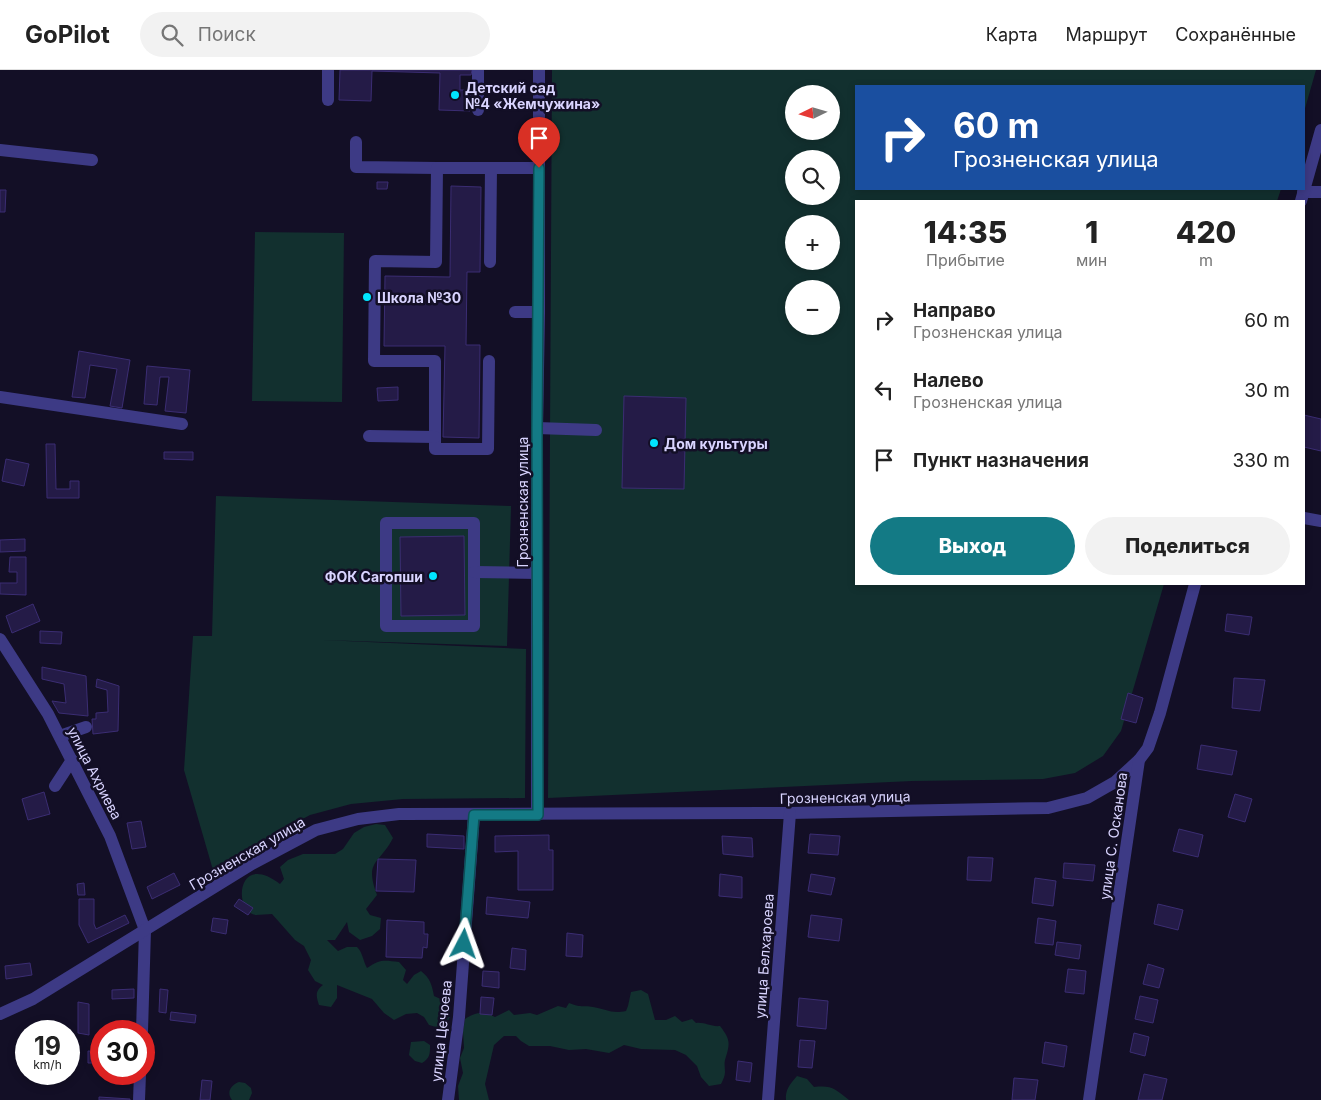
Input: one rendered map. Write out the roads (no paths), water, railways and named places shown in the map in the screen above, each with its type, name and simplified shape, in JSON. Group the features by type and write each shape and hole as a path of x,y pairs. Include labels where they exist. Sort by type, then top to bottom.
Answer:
{"street":[{"path":"328,70 328,100"},
{"path":"478,70 478,110"},
{"name":"Грозненская улица","path":"538,815 537,428 539,70"},
{"path":"1305,186 1321,130"},
{"path":"356,142 356,167 539,168"},
{"path":"0,150 92,160"},
{"path":"437,168 436,262 375,261 374,360 435,361 435,449 488,449 489,362"},
{"path":"490,262 491,168"},
{"path":"1302,197 1321,192"},
{"path":"514,312 539,312"},
{"path":"0,397 182,424"},
{"path":"537,428 596,430"},
{"path":"368,436 435,437"},
{"path":"1305,518 1321,521"},
{"path":"386,523 474,523 474,572 474,626 386,626 386,523"},
{"path":"474,572 537,573"},
{"name":"улица С. Осканова","path":"1089,1100 1140,760 1148,748 1157,722 1195,585"},
{"name":"улица Ахриева","path":"0,639 48,714 110,836 145,930"},
{"path":"60,736 86,727"},
{"path":"55,786 72,760"},
{"name":"Грозненская улица","path":"0,1014 32,999 252,864 316,830 358,819 399,814 790,813 1048,808 1087,798 1115,782 1140,760"},
{"name":"улица Белхароева","path":"768,1100 790,813"},
{"name":"улица Цечоева","path":"448,1100 459,1017 474,815"},
{"path":"142,1020 145,930"},
{"path":"140,1085 140,1100"}],"place":[{"name":"Детский сад №4 «Жемчужина»","path":"455,95"},
{"name":"Школа №30","path":"367,297"},
{"name":"Дом культуры","path":"654,443"},
{"name":"ФОК Сагопши","path":"433,576"}]}
